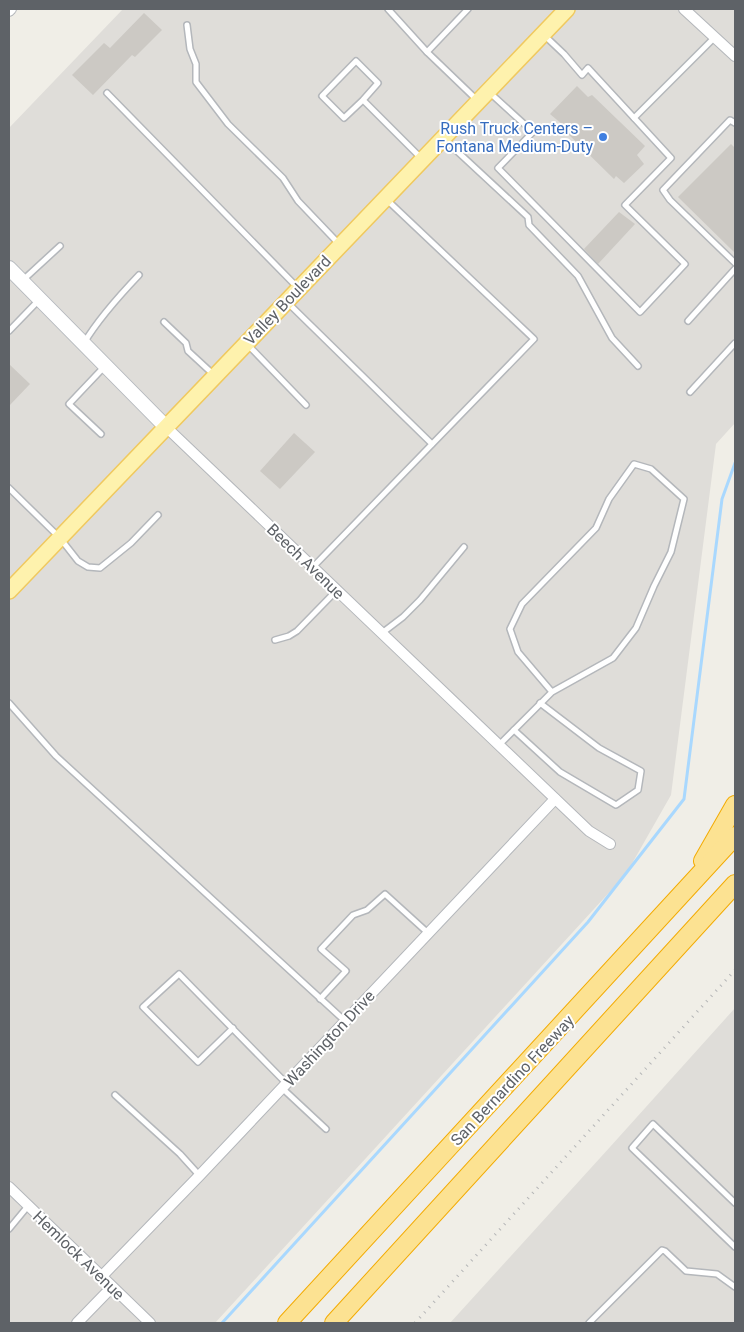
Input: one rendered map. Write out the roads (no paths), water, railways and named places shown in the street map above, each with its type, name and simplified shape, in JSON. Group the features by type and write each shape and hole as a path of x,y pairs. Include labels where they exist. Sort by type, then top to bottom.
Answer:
{"highway":[{"path":"685,892 735,805"},
{"name":"San Bernardino Freeway","path":"288,1323 735,836"},
{"name":"San Bernardino Freeway","path":"334,1323 735,884"}],"main road":[{"name":"Valley Boulevard","path":"9,591 165,426 567,9"},
{"name":"Beech Avenue","path":"9,268 165,426"}],"street":[{"path":"684,9 735,56"},
{"name":"Beech Avenue","path":"165,426 588,831 610,844"},
{"name":"Washington Drive","path":"102,1276 200,1176 555,799"},
{"name":"Hemlock Avenue","path":"9,1186 150,1323"},
{"path":"77,1323 112,1286"}],"lane":[{"path":"388,9 427,52 533,132 498,168 640,312 685,264 625,205 670,158 588,68 582,74 543,34"},
{"path":"427,52 468,9"},
{"path":"187,25 190,48 196,64 196,82 228,124 283,178 298,201 340,245"},
{"path":"634,118 716,37"},
{"path":"356,61 378,83 363,100 344,118 322,96 356,61"},
{"path":"108,93 298,288"},
{"path":"363,100 422,159"},
{"path":"735,123 730,120 663,190 670,200 735,263"},
{"path":"443,138 528,217 529,225 578,276 612,338 638,366"},
{"path":"313,567 534,339 385,198"},
{"path":"22,281 60,246"},
{"path":"688,322 735,269"},
{"path":"84,344 93,329 139,275"},
{"path":"9,331 40,299"},
{"path":"286,301 432,444"},
{"path":"164,322 186,343 188,351 214,375"},
{"path":"246,343 306,404"},
{"path":"690,392 735,343"},
{"path":"101,434 69,404 105,366"},
{"path":"499,745 552,692 613,658 636,628 654,586 672,552 684,499 651,469 634,464 609,499 596,528 522,604 510,629 518,652 552,692"},
{"path":"9,488 60,538 78,561 88,567 100,568 131,543 158,516"},
{"path":"382,633 403,617 420,600 464,548"},
{"path":"275,640 289,636 297,631 337,590"},
{"path":"9,703 56,756 345,1021"},
{"path":"514,730 560,772 616,805 638,790 641,771 599,748 540,703"},
{"path":"320,999 346,972 321,949 353,915 366,910 385,894 428,933"},
{"path":"233,1028 198,1062 143,1007 179,974 233,1028 284,1086 326,1129"},
{"path":"116,1095 180,1154 200,1176"},
{"path":"735,1203 653,1124 632,1148 735,1247"},
{"path":"9,1230 28,1206"},
{"path":"589,1323 662,1250 686,1270 717,1274 735,1287"}],"waterway":[{"path":"222,1323 588,922 684,799 722,499 735,463"}],"railway":[{"path":"415,1323 735,970"}],"place":[{"name":"Rush Truck Centers – Fontana Medium-Duty","path":"603,137"}]}
